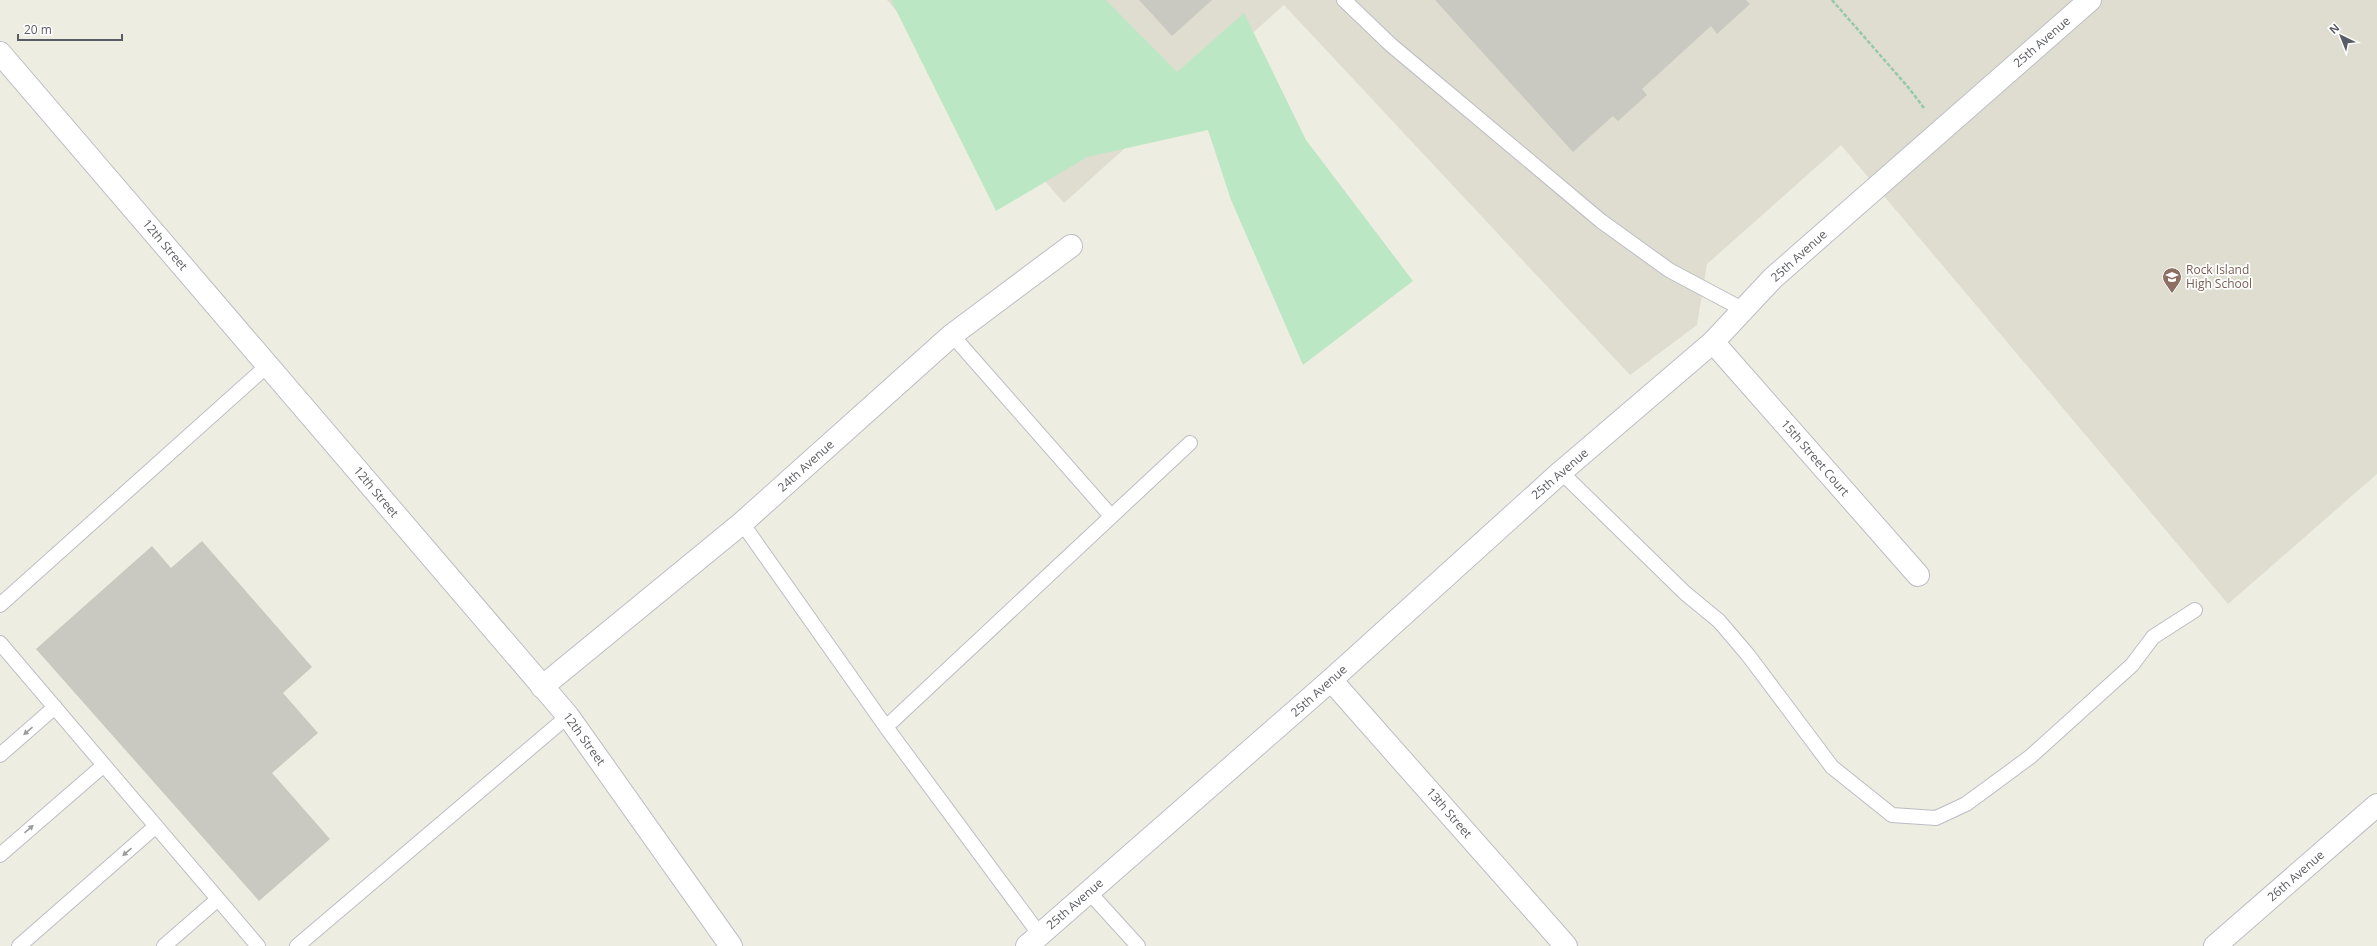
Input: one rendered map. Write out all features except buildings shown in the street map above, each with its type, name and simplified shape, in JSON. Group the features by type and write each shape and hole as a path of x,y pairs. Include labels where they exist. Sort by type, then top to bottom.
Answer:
{"street":[{"name":"25th Avenue","path":"1033,941 1331,680 1561,472 1713,342 1773,278 2090,0"},
{"name":"12th Street","path":"0,53 568,716 731,946"},
{"name":"24th Avenue","path":"542,687 742,523 952,335 1071,246"},
{"name":"15th Street Court","path":"1713,342 1918,574"},
{"name":"13th Street","path":"1331,680 1566,946"},
{"name":"26th Avenue","path":"2215,946 2377,805"}],"lane":[{"path":"1344,0 1391,45 1601,221 1669,270 1744,310"},
{"path":"952,335 1111,516"},
{"path":"0,605 268,365"},
{"path":"886,727 1190,443"},
{"path":"1561,472 1685,593 1719,621 1748,655 1832,767 1892,815 1936,818 1966,804 2030,757 2132,665 2153,637 2195,610"},
{"path":"742,523 886,727 1033,941"},
{"path":"0,643 258,946"},
{"path":"0,755 55,708"},
{"path":"297,946 568,716"},
{"path":"0,855 104,764"},
{"path":"18,946 156,826"},
{"path":"1089,892 1138,946"},
{"path":"164,946 218,899"}],"path":[{"path":"1832,0 1908,87 1942,129"}],"shaded area":[{"name":"Rock Island High School","path":"887,0 2377,0 2377,474 2228,604 1841,145 1707,264 1697,325 1630,375 1284,5 1064,203"}],"green space":[{"path":"891,0 1106,0 1177,72 1244,13 1306,140 1413,281 1303,365 1231,200 1208,130 1087,157 996,211"}],"place":[{"name":"Rock Island High School","path":"2172,294"}]}
